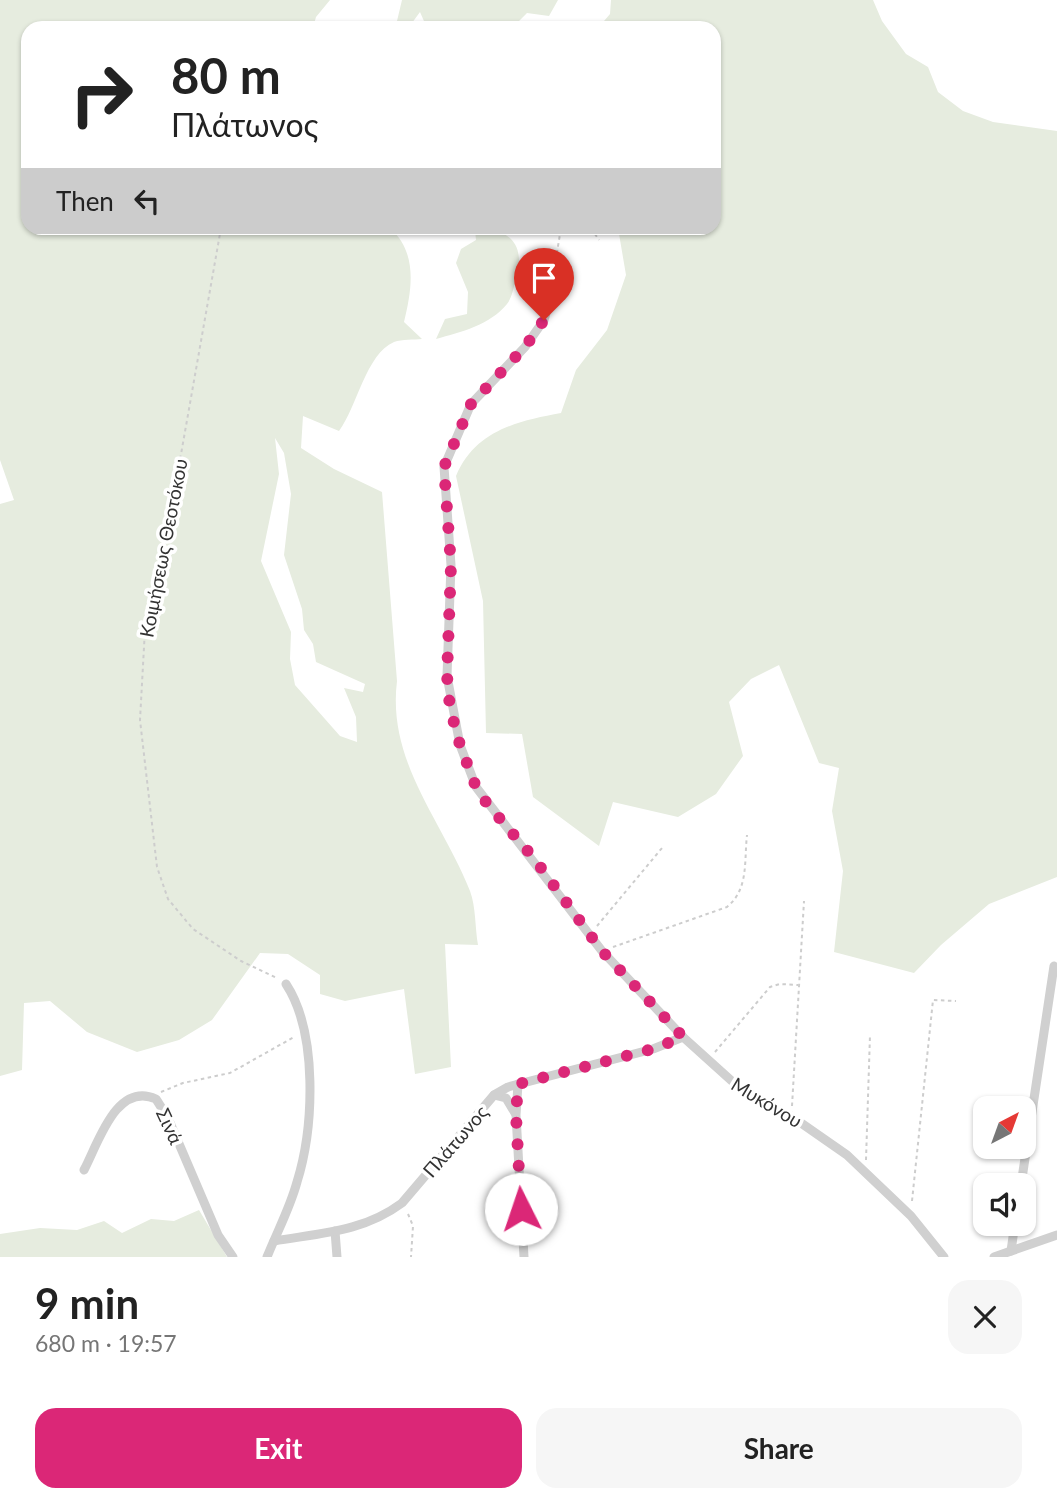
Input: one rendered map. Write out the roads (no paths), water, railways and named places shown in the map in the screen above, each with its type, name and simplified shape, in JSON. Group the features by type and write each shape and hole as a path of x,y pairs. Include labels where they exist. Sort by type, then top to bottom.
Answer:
{"street":[{"name":"Μυκόνου","path":"548,306 544,320 525,347 471,404 444,467 451,589 447,676 460,745 476,787 602,951 683,1037 744,1092 828,1139 911,1216 944,1257"},
{"path":"1023,1173 1054,966"},
{"path":"268,1257 297,1183 306,1146 310,1098 302,1016 286,984"},
{"name":"Πλάτωνος","path":"274,1241 371,1223 402,1203 494,1095 518,1084 653,1049 683,1037"},
{"path":"518,1084 516,1115 524,1257"},
{"path":"494,1095 506,1098 516,1115"},
{"name":"Σινά","path":"84,1170 116,1109 134,1097 151,1097 160,1103 218,1235 233,1257"},
{"path":"335,1231 337,1257"},
{"path":"994,1257 1057,1235"},
{"path":"1011,1251 1013,1236"}]}
